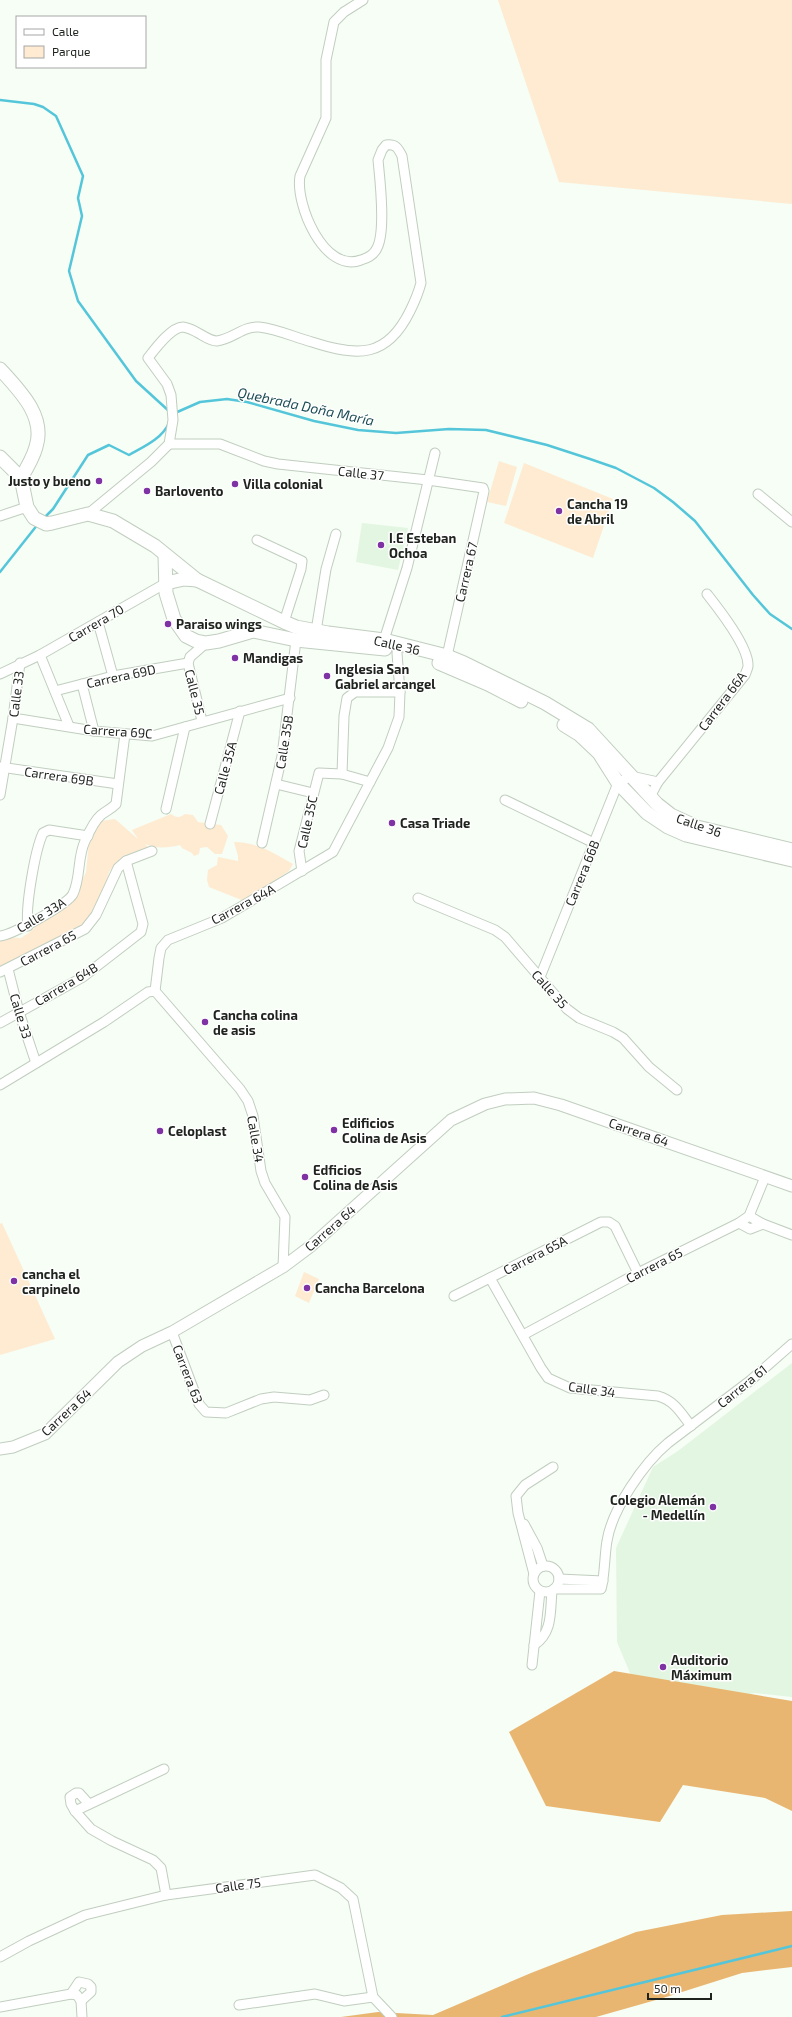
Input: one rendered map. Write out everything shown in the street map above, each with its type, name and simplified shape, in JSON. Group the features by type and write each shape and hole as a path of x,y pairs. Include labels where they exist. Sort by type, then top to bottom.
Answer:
{"main road":[{"path":"0,369 20,392 33,411 38,429 37,446 21,478"},
{"path":"0,457 21,478 31,513"},
{"name":"Calle 36","path":"31,513 46,524 88,514 113,521 136,533 197,580 284,622 316,631 384,640 447,656 503,681 588,729 650,797 671,815 697,827 792,850"},
{"path":"165,555 166,588 179,628 186,636 196,641 206,643 253,631 262,612"},
{"path":"166,588 184,579 197,580"},
{"name":"Calle 36","path":"253,631 296,640 382,649 444,664 540,710 580,735 594,748 618,783 647,813 668,827 686,835 792,860"}],"street":[{"path":"88,514 151,462 169,444 173,420 167,384 148,358 176,329 183,327 190,329 215,341 225,339 247,328 258,327 270,329 313,343 353,352 373,350 384,345 404,325 418,296 421,283 402,156 397,146 386,144 378,160 380,234 378,248 370,257 357,262 340,260 330,255 319,241 300,199 298,186 300,176 326,118 326,60 334,22 344,12 364,0"},
{"name":"Calle 37","path":"169,444 220,444 264,461 278,464 428,480 483,488"},
{"path":"384,640 407,568 435,453"},
{"name":"Carrera 67","path":"447,656 482,505 483,488"},
{"path":"758,494 792,522"},
{"path":"0,516 31,513"},
{"path":"316,631 326,569 336,534"},
{"path":"257,540 302,561 301,569 284,622"},
{"name":"Carrera 70","path":"0,674 20,663 40,655 153,590 166,588"},
{"name":"Carrera 66A","path":"650,797 658,782 745,675 748,665 742,649 726,618 707,594"},
{"path":"98,622 113,676"},
{"name":"Calle 35B","path":"262,843 276,784 290,698 296,640"},
{"name":"Calle 35","path":"202,721 188,663 190,657 206,643"},
{"name":"Carrera 64A","path":"155,990 161,948 168,940 222,918 334,852 388,748 399,717 400,692 396,652"},
{"path":"40,655 69,726"},
{"name":"Calle 33","path":"0,795 2,767 13,718 20,663"},
{"name":"Carrera 69D","path":"55,691 113,676 188,663"},
{"path":"82,684 94,731"},
{"path":"370,782 342,774 344,716 347,698 355,692 400,692"},
{"name":"Carrera 69C","path":"13,718 94,731 152,736 290,698"},
{"name":"Calle 35A","path":"210,824 240,711"},
{"name":"Calle 35","path":"166,810 185,727"},
{"path":"118,784 125,734"},
{"name":"Carrera 69B","path":"2,767 118,784"},
{"name":"Calle 35C","path":"302,871 299,851 319,773 342,774"},
{"path":"618,783 631,776 658,782"},
{"name":"Carrera 66B","path":"540,977 618,783"},
{"name":"Calle 33A","path":"0,936 28,926 73,895 80,854 96,820 116,804 118,784"},
{"path":"276,784 313,793"},
{"path":"505,800 594,843"},
{"path":"28,926 28,910 36,856 43,833 49,830 88,836"},
{"name":"Carrera 65","path":"4,970 85,929 96,915 114,872 126,861 152,851"},
{"name":"Carrera 64B","path":"0,1023 83,977 141,932 144,924 126,861"},
{"name":"Calle 35","path":"418,898 495,930 505,937 567,1009 579,1018 613,1032 623,1038 649,1067 677,1090"},
{"name":"Calle 33","path":"4,970 36,1064"},
{"path":"0,1085 104,1022 148,992 155,990"},
{"name":"Calle 34","path":"155,990 240,1089 248,1101 253,1116 261,1171 265,1183 285,1217 283,1267"},
{"name":"Carrera 64","path":"0,1449 13,1447 45,1434 118,1362 142,1346 172,1332 283,1267 311,1246 451,1120 485,1104 522,1097 538,1098 792,1186"},
{"path":"765,1177 749,1216 763,1224 792,1235"},
{"name":"Carrera 65","path":"523,1335 638,1273 739,1223 749,1216"},
{"name":"Carrera 65A","path":"454,1296 601,1222 609,1222 615,1226 638,1273"},
{"path":"739,1223 750,1229 763,1224"},
{"name":"Calle 34","path":"490,1278 548,1378 570,1388 666,1398 674,1404 691,1426"},
{"name":"Carrera 63","path":"172,1332 199,1404 206,1412 226,1413 261,1399 274,1397 310,1400 324,1395"},
{"name":"Carrera 61","path":"602,1585 607,1537 619,1508 642,1468 656,1453 751,1380 792,1344"},
{"path":"532,1665 540,1595 534,1585 534,1574 518,1512 516,1496 525,1484 554,1467"},
{"path":"518,1512 540,1555 543,1566"},
{"path":"530,1559 534,1555 540,1555"},
{"path":"534,1574 536,1570 543,1566 553,1568 556,1571 559,1580 553,1593 547,1632 540,1641 534,1645"},
{"path":"559,1580 602,1585"},
{"path":"540,1595 602,1585"},
{"path":"75,1812 164,1769"},
{"path":"89,1804 82,1795 76,1793 70,1798 75,1812 91,1829 112,1841 153,1860 161,1868 166,1895"},
{"name":"Calle 75","path":"0,1957 29,1941 85,1915 166,1895 301,1876 315,1876 345,1890 353,1899 373,1997"},
{"path":"71,1994 79,1982 88,1984 91,1988 91,1992 81,2001"},
{"path":"0,2007 71,1994 77,1996 81,2001 82,2017"},
{"path":"239,2005 315,1994 344,2002 373,1997 392,2017"}],"shaded area":[{"name":"I.E Esteban Ochoa","path":"362,523 408,528 398,570 356,562"},
{"name":"Colegio Alemán - Medellín","path":"792,1363 792,1697 754,1693 650,1721 617,1642 616,1548 653,1467 678,1451"},
{"path":"614,1671 792,1701 792,1811 765,1798 683,1785 660,1822 546,1806 509,1732"},
{"path":"792,1911 792,1967 742,1973 596,2017 341,2017 378,2012 433,2015 531,1973 636,1932 722,1915"}],"green space":[{"path":"498,0 792,0 792,204 559,182"},
{"path":"499,461 517,467 506,506 487,502"},
{"name":"Cancha 19 de Abril","path":"524,463 613,499 593,558 504,523"},
{"path":"171,814 178,817 185,814 193,815 198,822 221,825 228,836 222,854 215,854 207,847 200,848 199,854 194,856 180,845 162,848 145,844 150,849 114,865 109,872 104,893 85,927 0,967 0,937 21,938 30,932 44,918 75,896 86,872 89,842 100,821 115,819 138,839 132,830"},
{"path":"234,842 242,842 257,846 272,852 293,864 289,871 244,901 209,887 207,880 208,870 217,865 218,857 238,861"},
{"name":"cancha el carpinelo","path":"2,1223 55,1339 0,1355 0,1224"},
{"name":"Cancha Barcelona","path":"304,1272 319,1279 309,1303 295,1296"}],"waterway":[{"name":"Quebrada Doña María","path":"0,100 34,104 43,107 56,116 83,176 78,198 82,216 69,271 78,301 136,381 170,412"},
{"name":"Quebrada Doña María","path":"175,413 200,402 227,399 247,402 314,421 358,430 396,433 449,429 486,430 547,445 616,468 654,488 695,521 753,595 770,614 792,629"},
{"path":"44,518 53,509 88,455 109,445 129,455 157,438 162,434 169,423"},
{"path":"0,572 38,524"},
{"path":"502,2017 792,1946"}],"place":[{"name":"Justo y bueno","path":"99,481"},
{"name":"Villa colonial","path":"235,484"},
{"name":"Barlovento","path":"147,491"},
{"name":"Cancha 19 de Abril","path":"559,511"},
{"name":"I.E Esteban Ochoa","path":"381,545"},
{"name":"Paraiso wings","path":"168,624"},
{"name":"Mandigas","path":"235,658"},
{"name":"Inglesia San Gabriel arcangel","path":"327,676"},
{"name":"Casa Triade","path":"392,823"},
{"name":"Cancha colina de asis","path":"205,1022"},
{"name":"Edificios Colina de Asis","path":"334,1130"},
{"name":"Celoplast","path":"160,1131"},
{"name":"Edficios Colina de Asis","path":"305,1177"},
{"name":"cancha el carpinelo","path":"14,1281"},
{"name":"Cancha Barcelona","path":"307,1288"},
{"name":"Colegio Alemán - Medellín","path":"713,1507"},
{"name":"Auditorio Máximum","path":"663,1667"}]}
